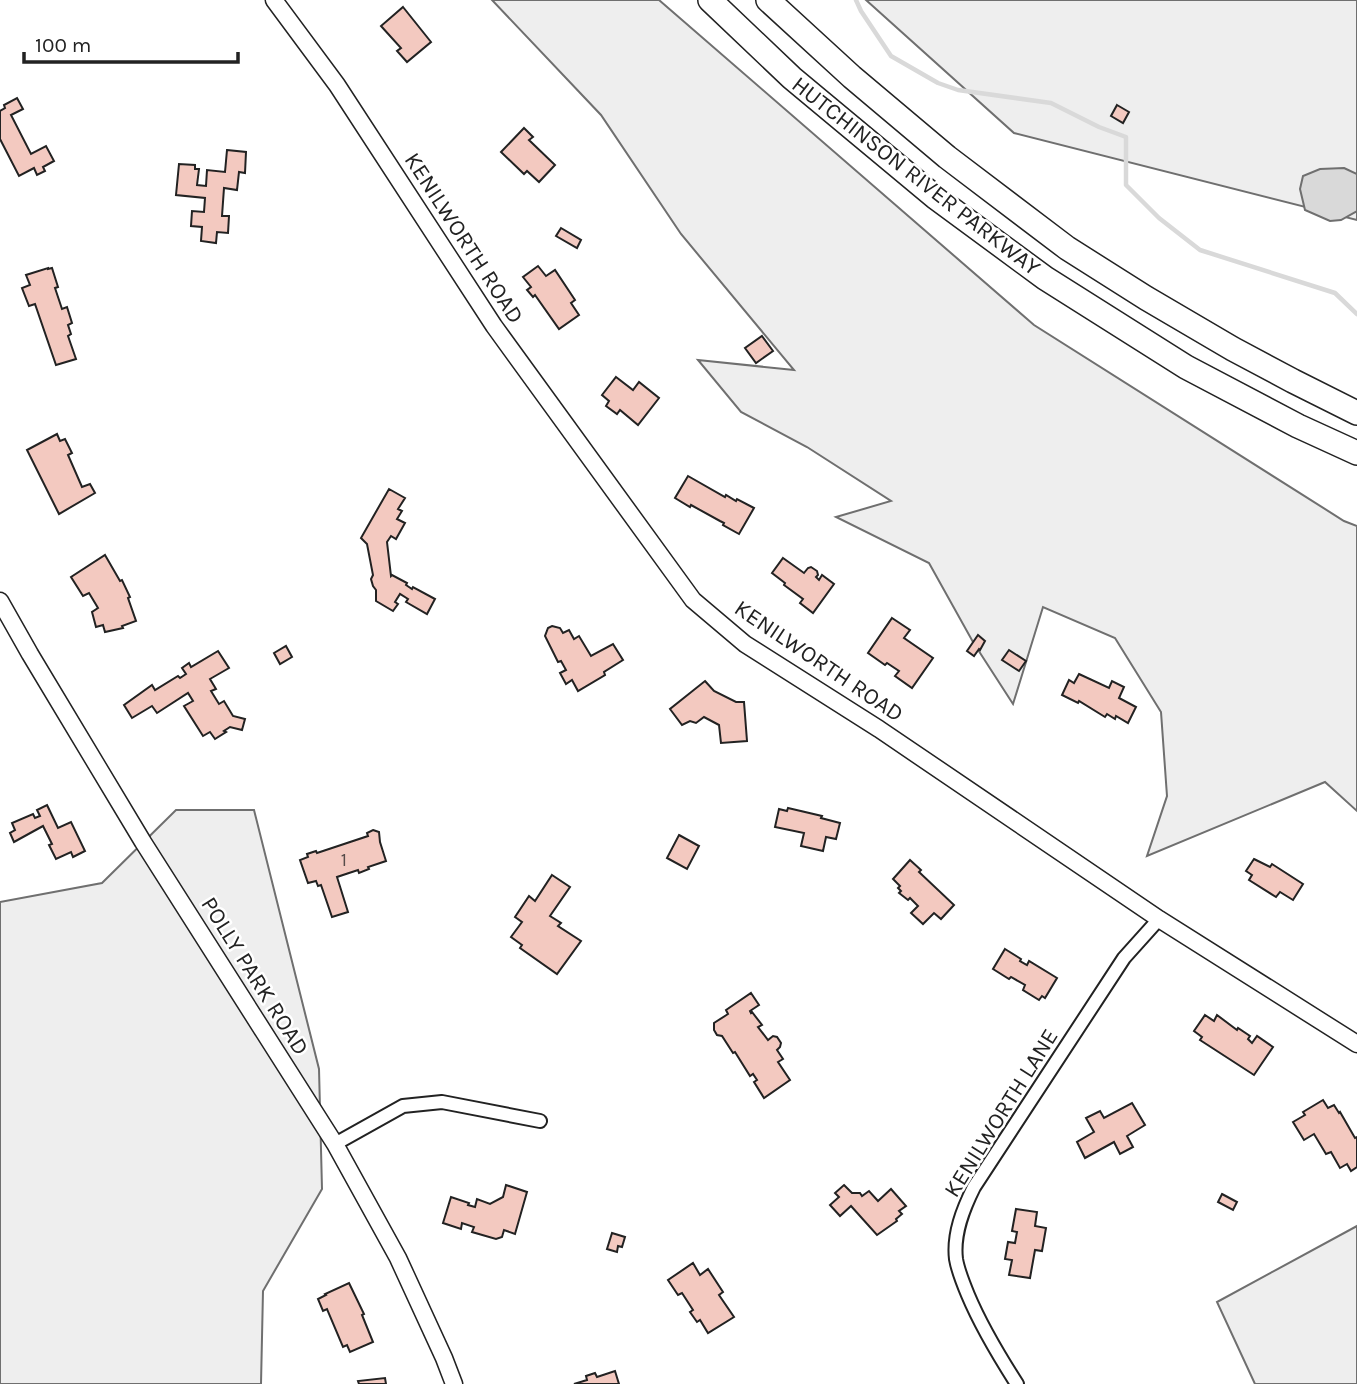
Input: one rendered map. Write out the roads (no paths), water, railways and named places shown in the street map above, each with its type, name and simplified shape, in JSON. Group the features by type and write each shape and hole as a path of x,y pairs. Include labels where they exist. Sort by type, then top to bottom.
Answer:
{"highway":[{"name":"HUTCHINSON RIVER PARKWAY","path":"710,0 792,78 935,197 1045,278 1186,367 1298,426 1357,453"},
{"name":"HUTCHINSON RIVER PARKWAY","path":"768,0 852,77 947,157 1067,247 1233,349 1357,413"}],"street":[{"name":"KENILWORTH ROAD","path":"274,0 337,85 494,326 693,600 745,644 879,729 1159,919 1357,1044"},
{"name":"POLLY PARK ROAD","path":"0,601 144,842 335,1144 398,1258 454,1384"},
{"name":"KENILWORTH LANE","path":"1017,1384 999,1357 961,1279 956,1259 956,1238 964,1207 974,1187 1124,958 1159,919"},
{"path":"335,1144 403,1106 442,1101 541,1121"}],"waterway":[{"path":"856,0 891,56 938,83 958,90 1051,103 1126,137 1126,185 1159,218 1200,250 1335,293 1357,314"}]}
